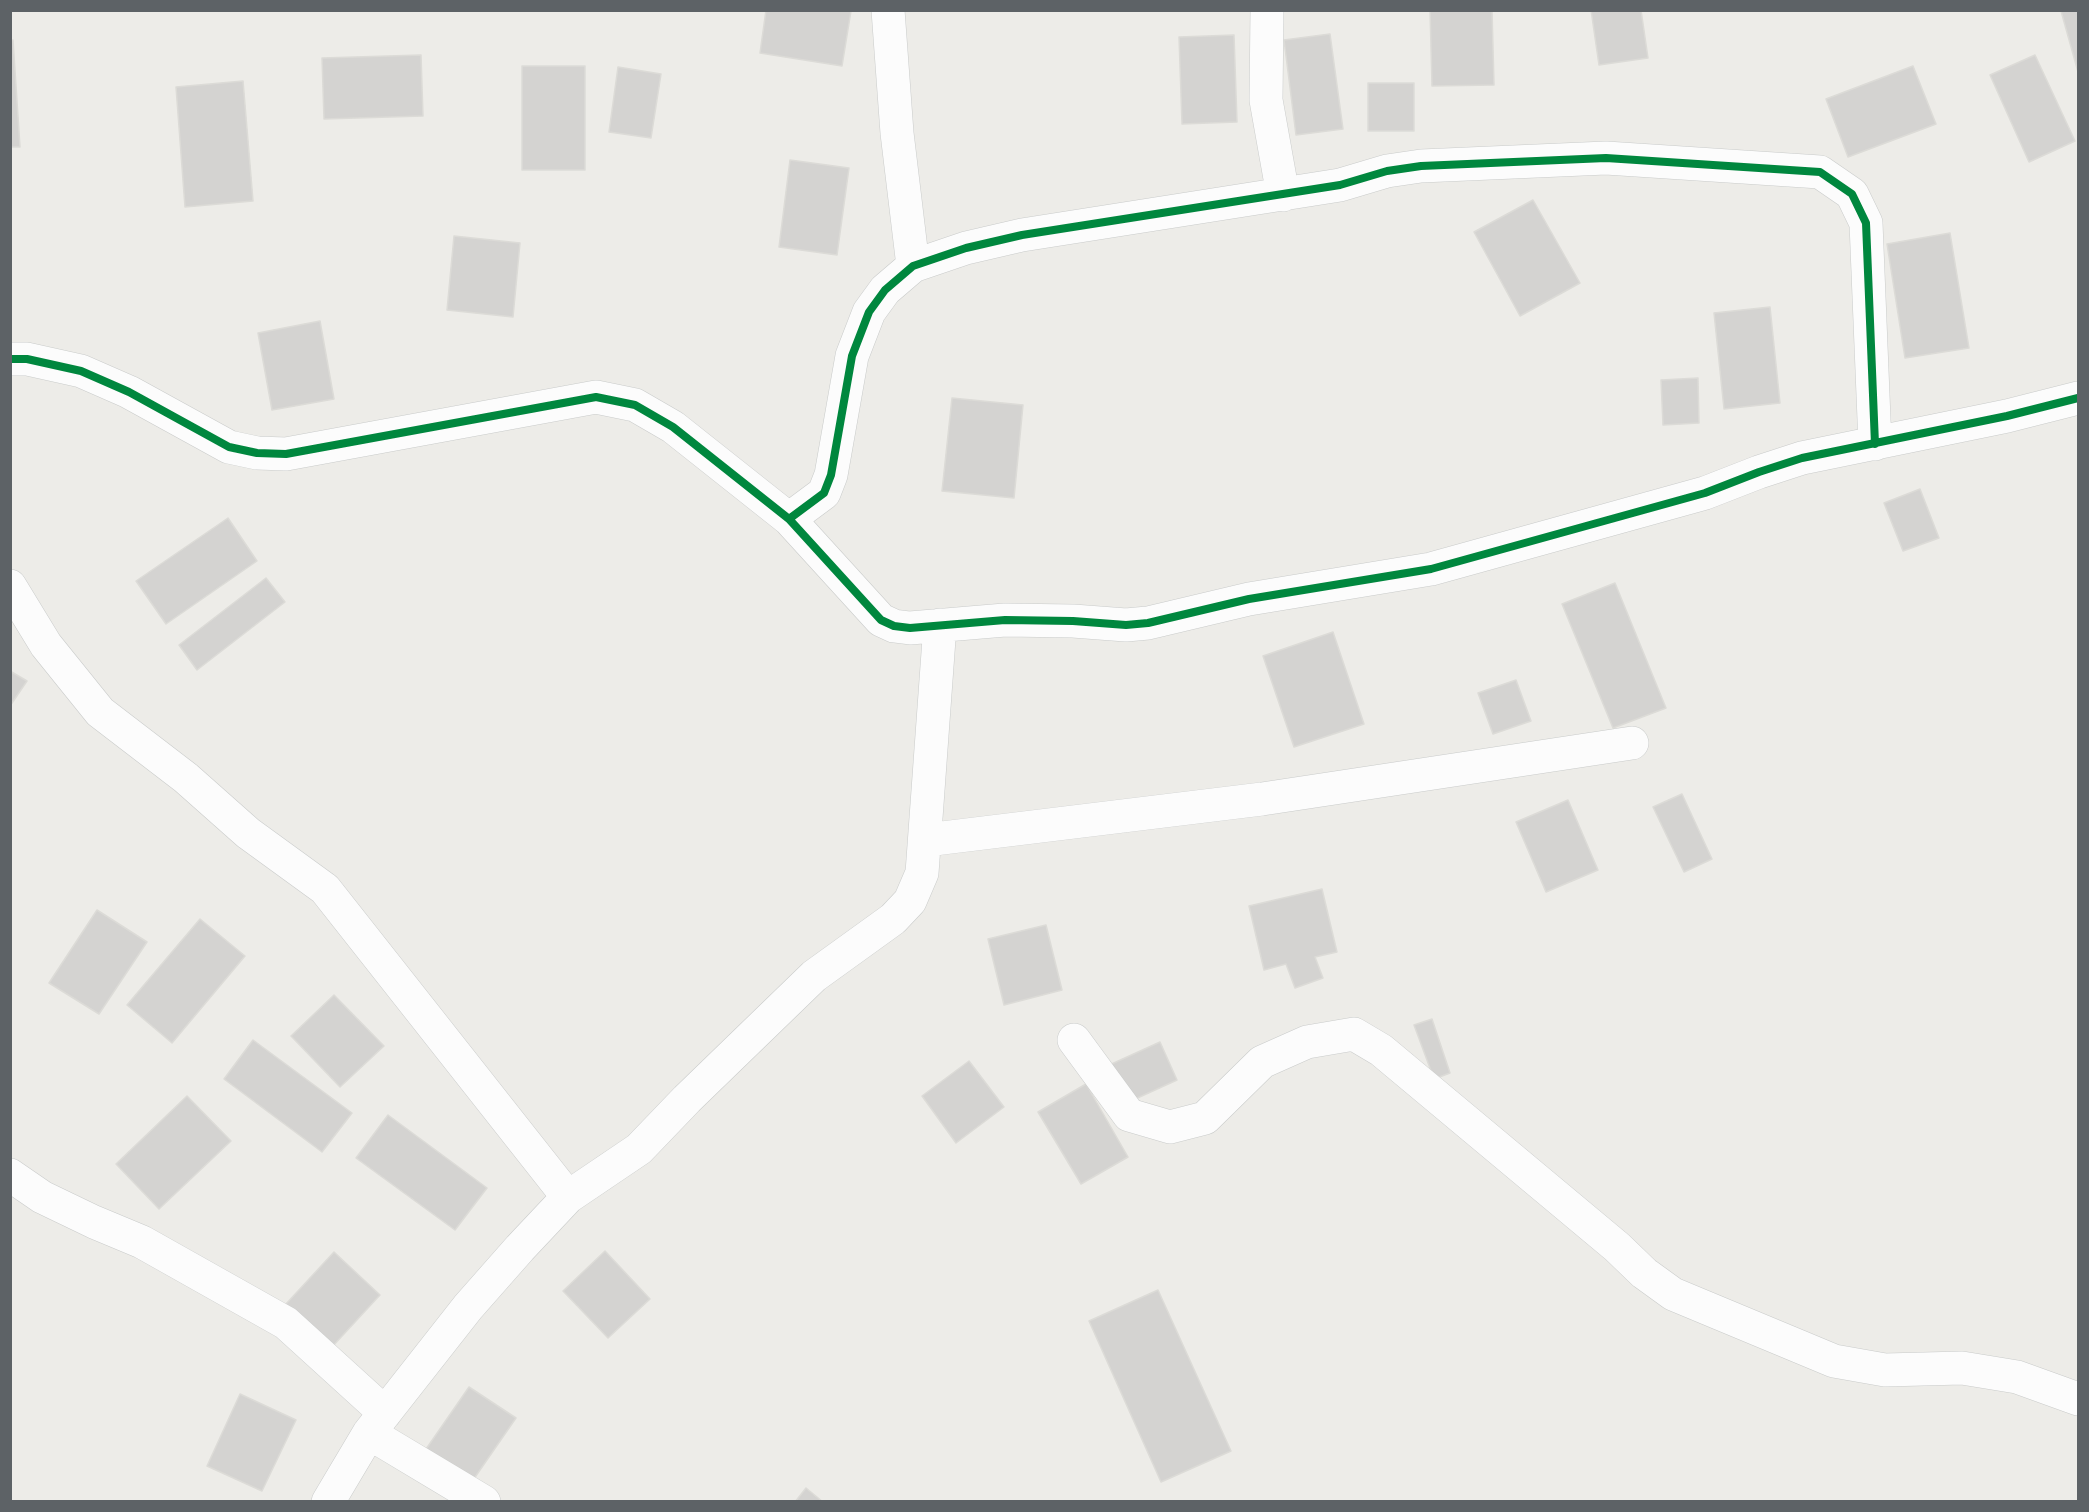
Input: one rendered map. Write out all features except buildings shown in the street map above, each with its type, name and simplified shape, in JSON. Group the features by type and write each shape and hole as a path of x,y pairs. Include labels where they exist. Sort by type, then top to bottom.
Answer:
{"street":[{"path":"888,10 897,133 913,266"},
{"path":"1267,10 1266,100 1283,195"},
{"path":"789,519 824,493 831,475 852,356 869,312 885,290 913,266 966,248 1022,235 1283,195 1340,185 1387,171 1421,166 1606,158 1820,172 1852,194 1866,223 1875,444"},
{"path":"10,358 27,359 81,371 129,392 229,447 257,453 286,454 596,398 635,405 673,427 789,519 880,620 894,626 910,628 1005,620 1126,625 1148,623 1249,599 1431,569 1705,493 1802,458 2007,417 2079,398"},
{"path":"10,586 46,645 100,712 186,778 248,833 325,889 568,1197"},
{"path":"328,1502 377,1423 468,1306 568,1197 639,1149 687,1099 814,976 893,919 910,901 922,873 926,840 940,625"},
{"path":"926,840 1262,799 1632,743"},
{"path":"1074,1040 1129,1115 1170,1126 1205,1118 1262,1062 1306,1042 1354,1034 1381,1050 1590,1226 1617,1246 1644,1273 1673,1294 1834,1361 1885,1370 1962,1368 2017,1377 2079,1399"},
{"path":"10,1175 42,1197 142,1242 286,1323 377,1423 484,1502"}],"cycle path":[{"path":"789,519 824,493 831,475 852,356 869,312 885,290 913,266 966,248 1022,235 1340,185 1387,171 1421,166 1606,158 1820,172 1852,194 1866,223 1875,444"},
{"path":"10,359 27,359 81,371 129,392 229,447 257,453 286,454 596,397 635,405 673,427 789,519 881,620 894,626 910,628 1005,620 1073,621 1126,625 1148,623 1249,599 1431,569 1705,493 1802,458 2007,416 2078,398"}]}
